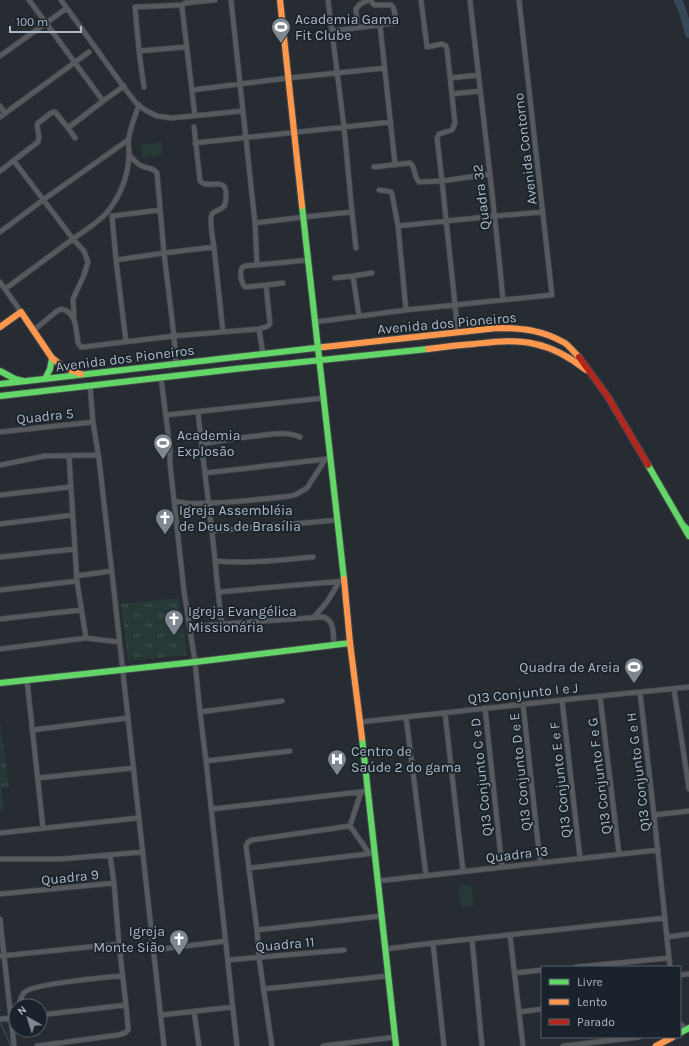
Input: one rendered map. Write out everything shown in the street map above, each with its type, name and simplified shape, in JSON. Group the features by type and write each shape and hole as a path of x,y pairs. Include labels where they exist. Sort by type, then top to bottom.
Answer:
{"main road":[{"path":"280,0 324,398 328,459 338,520 342,582 360,722 368,791 372,853 378,880 396,1046"},
{"path":"0,328 21,312 52,358 65,368 82,375"},
{"name":"Avenida dos Pioneiros","path":"0,384 497,328 527,329 542,333 566,344 579,357 591,374"},
{"path":"526,342 529,335 527,329"},
{"path":"391,339 393,344 391,353"},
{"name":"Avenida dos Pioneiros","path":"0,396 225,370 500,341 526,342 551,349 572,360 591,374"},
{"path":"45,379 52,365 52,358"},
{"path":"233,358 232,362 236,369"},
{"path":"224,359 226,366 225,370"},
{"path":"0,371 24,382"},
{"path":"591,374 608,397 689,536"},
{"path":"50,390 55,387 56,383 54,378"},
{"path":"682,524 689,531"},
{"path":"0,683 195,662 350,643"},
{"path":"656,1046 671,1038"}],"street":[{"path":"29,0 103,101"},
{"path":"61,0 124,86 139,105 145,110 157,116 172,118 242,110"},
{"path":"144,87 135,7 183,5 185,3 215,0"},
{"path":"231,0 257,265"},
{"path":"328,0 344,127 356,248"},
{"path":"332,31 358,28 394,23 394,10 391,5 373,4 370,0 360,4 356,9 358,28"},
{"path":"421,0 427,47 442,44 446,46 451,78 455,124 452,130 439,134 436,138 442,180 458,333"},
{"name":"Quadra 32","path":"470,0 495,216 503,300"},
{"name":"Avenida Contorno","path":"503,300 552,295 519,0"},
{"path":"183,5 194,116"},
{"path":"0,56 67,8"},
{"path":"380,25 395,164"},
{"path":"139,52 186,47"},
{"path":"0,117 89,52"},
{"path":"192,90 385,68"},
{"path":"451,78 478,75"},
{"path":"68,128 124,86"},
{"path":"452,94 480,91"},
{"path":"5,289 103,216 109,209 120,192 124,182 129,155 128,140 139,105"},
{"path":"0,106 5,113"},
{"path":"0,171 38,142 39,137 37,125 51,113 55,112 75,138"},
{"path":"195,143 391,122"},
{"path":"194,127 200,181 202,184 223,185 226,190 225,205 221,210 214,213 211,218 223,332"},
{"path":"0,232 128,140"},
{"path":"129,155 138,164 152,168 157,173 176,364"},
{"path":"14,160 43,200 84,251 88,262 73,299 78,343 81,347 174,336 259,329 268,326 270,324 266,285"},
{"path":"374,167 410,162 413,165 416,178 419,182 490,174"},
{"path":"379,190 391,192 392,194 398,226 406,310"},
{"path":"103,216 160,210"},
{"path":"254,223 352,212"},
{"path":"398,226 543,212"},
{"path":"112,216 126,342"},
{"path":"116,260 214,247"},
{"path":"283,283 244,287 240,272 244,266 308,260"},
{"path":"335,278 372,273"},
{"path":"353,276 359,316"},
{"path":"0,282 21,312"},
{"path":"316,322 406,310 503,300"},
{"path":"34,330 61,309 74,316"},
{"path":"259,329 263,354"},
{"path":"161,378 170,448 170,464 184,591 195,662 238,1046"},
{"path":"90,386 164,1046"},
{"path":"166,415 324,398"},
{"path":"198,412 222,624"},
{"name":"Quadra 5","path":"0,432 93,422"},
{"path":"202,444 281,433 293,434 300,437"},
{"path":"0,465 46,456 98,455"},
{"path":"69,456 77,578 86,638"},
{"path":"174,501 183,504 232,502 291,496 307,488 328,459"},
{"path":"205,473 328,459"},
{"path":"0,495 70,487"},
{"path":"0,524 73,515"},
{"path":"211,531 338,520"},
{"path":"0,557 75,550"},
{"path":"215,561 253,562 313,557"},
{"path":"0,590 111,571"},
{"path":"218,592 342,582"},
{"path":"314,617 342,582"},
{"path":"0,619 81,610"},
{"path":"190,628 222,624 323,617 330,621 334,644"},
{"path":"0,649 86,638 119,642"},
{"path":"27,680 43,828"},
{"name":"Q13 Conjunto I e J","path":"360,722 689,687"},
{"path":"674,689 689,789"},
{"name":"Q13 Conjunto G e H","path":"640,692 670,966"},
{"name":"Q13 Conjunto F e G","path":"600,696 619,854"},
{"name":"Q13 Conjunto E e F","path":"562,700 580,858"},
{"path":"200,712 282,701"},
{"name":"Q13 Conjunto D e E","path":"523,704 540,862"},
{"name":"Q13 Conjunto C e D","path":"485,708 502,867"},
{"path":"445,713 463,871"},
{"path":"406,717 426,875"},
{"path":"32,730 128,718"},
{"path":"206,761 290,751"},
{"path":"38,778 133,768"},
{"path":"212,809 368,791"},
{"path":"350,826 361,792"},
{"path":"654,815 689,811"},
{"path":"0,833 138,818"},
{"path":"350,826 372,853"},
{"path":"272,1046 263,990 250,868 246,846 248,842 252,840 350,826"},
{"name":"Quadra 13","path":"378,880 658,850"},
{"path":"0,859 49,860 142,852"},
{"path":"250,868 372,853"},
{"name":"Quadra 9","path":"0,894 114,884 110,855"},
{"path":"37,1046 118,1035 125,1033 128,1030 114,884"},
{"path":"257,930 382,916"},
{"path":"386,949 665,918"},
{"path":"0,919 2,956 9,998"},
{"path":"667,937 689,934"},
{"path":"510,935 524,1046"},
{"path":"472,939 482,1046"},
{"path":"154,950 226,941"},
{"path":"433,943 444,1046"},
{"path":"2,956 119,944"},
{"name":"Quadra 11","path":"228,960 344,950"},
{"path":"586,966 669,958"},
{"path":"515,973 541,970"},
{"path":"21,998 25,991 35,987 123,976"},
{"path":"263,990 388,976"},
{"path":"0,986 7,985"},
{"path":"48,1014 126,1005"},
{"path":"161,1015 233,1007"},
{"path":"519,1012 541,1009"},
{"path":"194,1011 199,1046"},
{"path":"323,1046 396,1037"},
{"path":"563,1046 631,1038"}],"green space":[{"path":"161,142 163,155 142,158 140,145"},
{"path":"179,598 187,655 128,661 121,604"},
{"path":"0,722 9,786 2,787 3,811 0,812"},
{"path":"471,884 474,905 461,907 458,885"}],"waterway":[{"path":"678,0 689,34"},
{"path":"0,1022 11,1046"}],"traffic: fast":[{"path":"302,206 344,579"},
{"path":"0,384 324,347"},
{"path":"0,396 428,349"},
{"path":"45,379 50,369 52,358"},
{"path":"0,371 15,379 23,381"},
{"path":"648,465 689,536"},
{"path":"682,524 689,531"},
{"path":"0,683 195,662 350,643"},
{"path":"362,738 396,1046"},
{"path":"681,1032 689,1028"}],"traffic: slow":[{"path":"280,0 302,206"},
{"path":"0,327 21,312 52,358 65,368 81,374"},
{"path":"324,347 506,328 524,329 548,335 565,343 579,357"},
{"path":"428,349 497,342 527,342 556,351 586,370"},
{"path":"344,579 350,643 362,738"},
{"path":"656,1046 671,1038"}],"traffic: jam":[{"path":"579,357 608,397 648,465"}],"place":[{"name":"Academia Gama Fit Clube","path":"281,44"},
{"name":"Academia Explosão","path":"163,460"},
{"name":"Igreja Assembléia de Deus de Brasília","path":"165,535"},
{"name":"Igreja Evangélica Missionária","path":"174,636"},
{"name":"Quadra de Areia","path":"634,684"},
{"name":"Centro de Saúde 2 do gama","path":"337,776"},
{"name":"Igreja Monte Sião","path":"179,956"}]}
